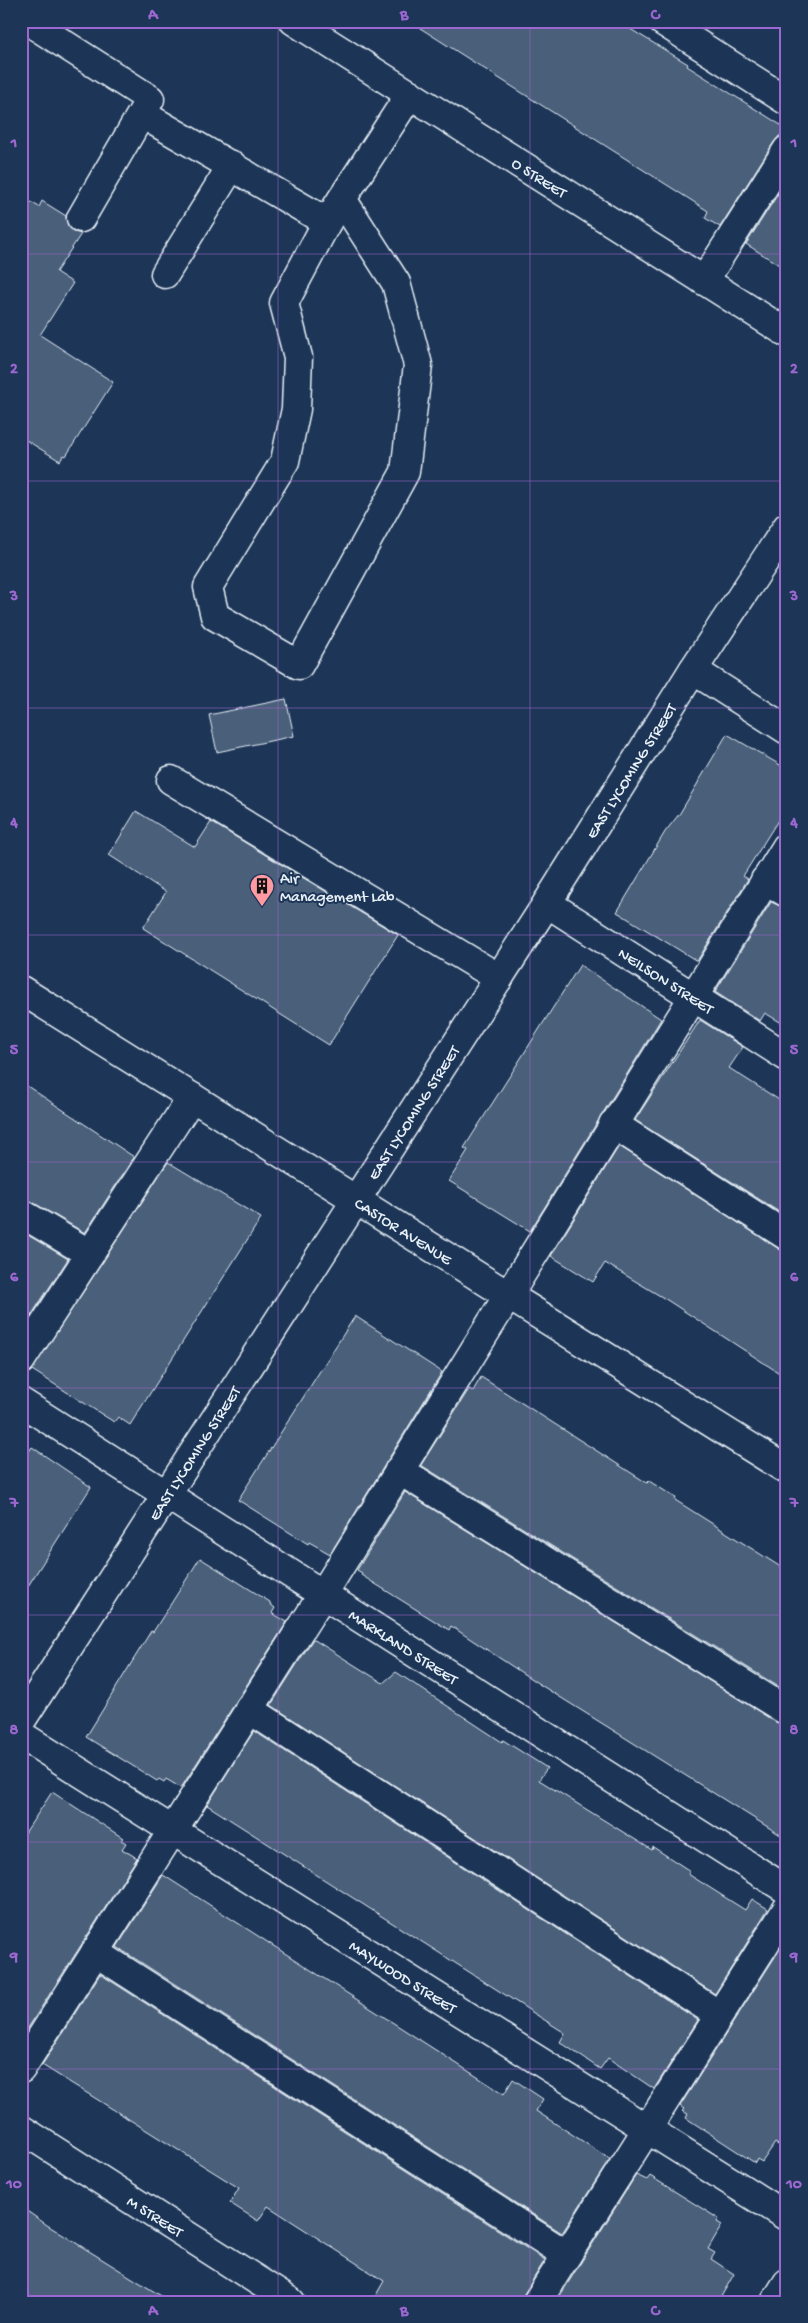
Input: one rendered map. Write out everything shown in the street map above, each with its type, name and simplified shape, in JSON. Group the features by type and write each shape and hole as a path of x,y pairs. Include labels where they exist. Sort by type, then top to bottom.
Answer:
{"street":[{"path":"28,21 150,99 81,218"},
{"name":"O STREET","path":"294,21 787,333"},
{"path":"662,21 787,101"},
{"path":"342,199 396,283 418,365 405,472 299,665 215,616 208,586 285,461 296,409 298,357 284,303 327,222 410,94"},
{"path":"142,114 327,222"},
{"path":"704,281 787,150"},
{"path":"165,274 232,165"},
{"name":"EAST LYCOMING STREET","path":"21,1721 547,903 693,670 787,527"},
{"path":"693,670 787,730"},
{"path":"171,780 499,978"},
{"path":"21,2069 323,1594 692,996 776,887 787,846"},
{"name":"NEILSON STREET","path":"547,903 787,1057"},
{"name":"CASTOR AVENUE","path":"21,990 787,1470"},
{"path":"21,1360 192,1096"},
{"path":"613,1124 787,1236"},
{"path":"21,1213 90,1254"},
{"name":"MARKLAND STREET","path":"21,1402 787,1890"},
{"path":"399,1470 787,1711"},
{"path":"249,1709 719,2015"},
{"name":"MAYWOOD STREET","path":"21,1734 787,2217"},
{"path":"537,2302 787,1909"},
{"path":"95,1952 567,2255"},
{"name":"M STREET","path":"21,2129 291,2302"},
{"path":"775,2302 787,2283"}],"building":[{"path":"409,21 617,21 688,64 687,66 787,129 787,135 779,136 774,142 720,227 705,218 708,211"},
{"path":"787,180 787,270 746,244"},
{"path":"21,196 39,207 42,201 66,216 68,226 74,232 81,234 56,272 73,283 40,335 113,382 66,456 64,455 60,461 21,437"},
{"path":"286,699 294,736 217,752 209,715"},
{"path":"727,734 787,769 787,806 743,876 748,879 697,961 617,912 665,832 680,813"},
{"name":"Air Management Lab","path":"136,811 195,847 211,822 398,935 329,1045 143,928 166,892 109,855"},
{"path":"771,902 787,909 787,1026 765,1013 760,1021 715,992"},
{"path":"580,965 661,1019 530,1231 449,1181 468,1150 464,1148"},
{"path":"700,1020 743,1047 729,1068 787,1105 787,1217 635,1120"},
{"path":"21,1082 134,1157 85,1233 21,1197"},
{"path":"619,1146 779,1249 787,1252 787,1378 667,1300 605,1263 593,1282 551,1256"},
{"path":"168,1162 261,1218 130,1425 118,1417 114,1422 32,1370"},
{"path":"21,1231 68,1259 21,1331"},
{"path":"355,1316 442,1372 330,1554 309,1542 308,1544 238,1500"},
{"path":"481,1377 647,1483 649,1481 676,1498 675,1500 787,1571 787,1692 421,1465 469,1389 473,1391"},
{"path":"32,1447 91,1487 21,1597 21,1463"},
{"path":"405,1492 779,1724 787,1727 787,1839 539,1684 451,1626 449,1630 361,1575 362,1573 357,1570"},
{"path":"200,1558 270,1602 275,1608 272,1613 287,1622 181,1788 166,1779 164,1782 159,1779 157,1781 86,1737 151,1631 153,1632"},
{"path":"313,1639 383,1683 396,1672 502,1742 503,1740 547,1768 539,1780 652,1850 653,1847 690,1871 688,1874 745,1910 752,1899 768,1909 715,1994 271,1705"},
{"path":"254,1731 698,2020 654,2089 608,2058 600,2069 560,2042 565,2033 207,1805"},
{"path":"52,1792 123,1838 121,1840 126,1843 122,1849 137,1858 21,2039 21,1839"},
{"path":"163,1875 504,2094 513,2079 543,2099 536,2111 610,2159 562,2233 117,1947"},
{"path":"787,1938 787,2150 775,2143 762,2162 757,2159 755,2163 686,2118 688,2114 682,2111 684,2109 680,2106"},
{"path":"100,1974 545,2260 521,2302 372,2302 384,2281 268,2206 258,2221 230,2203 239,2188 42,2065"},
{"path":"636,2175 647,2180 650,2176 719,2219 717,2222 722,2225 708,2249 715,2253 711,2259 734,2274 718,2302 556,2302"},
{"path":"21,2207 47,2225 171,2302 21,2302"}],"place":[{"name":"Air Management Lab","path":"262,907"}]}
